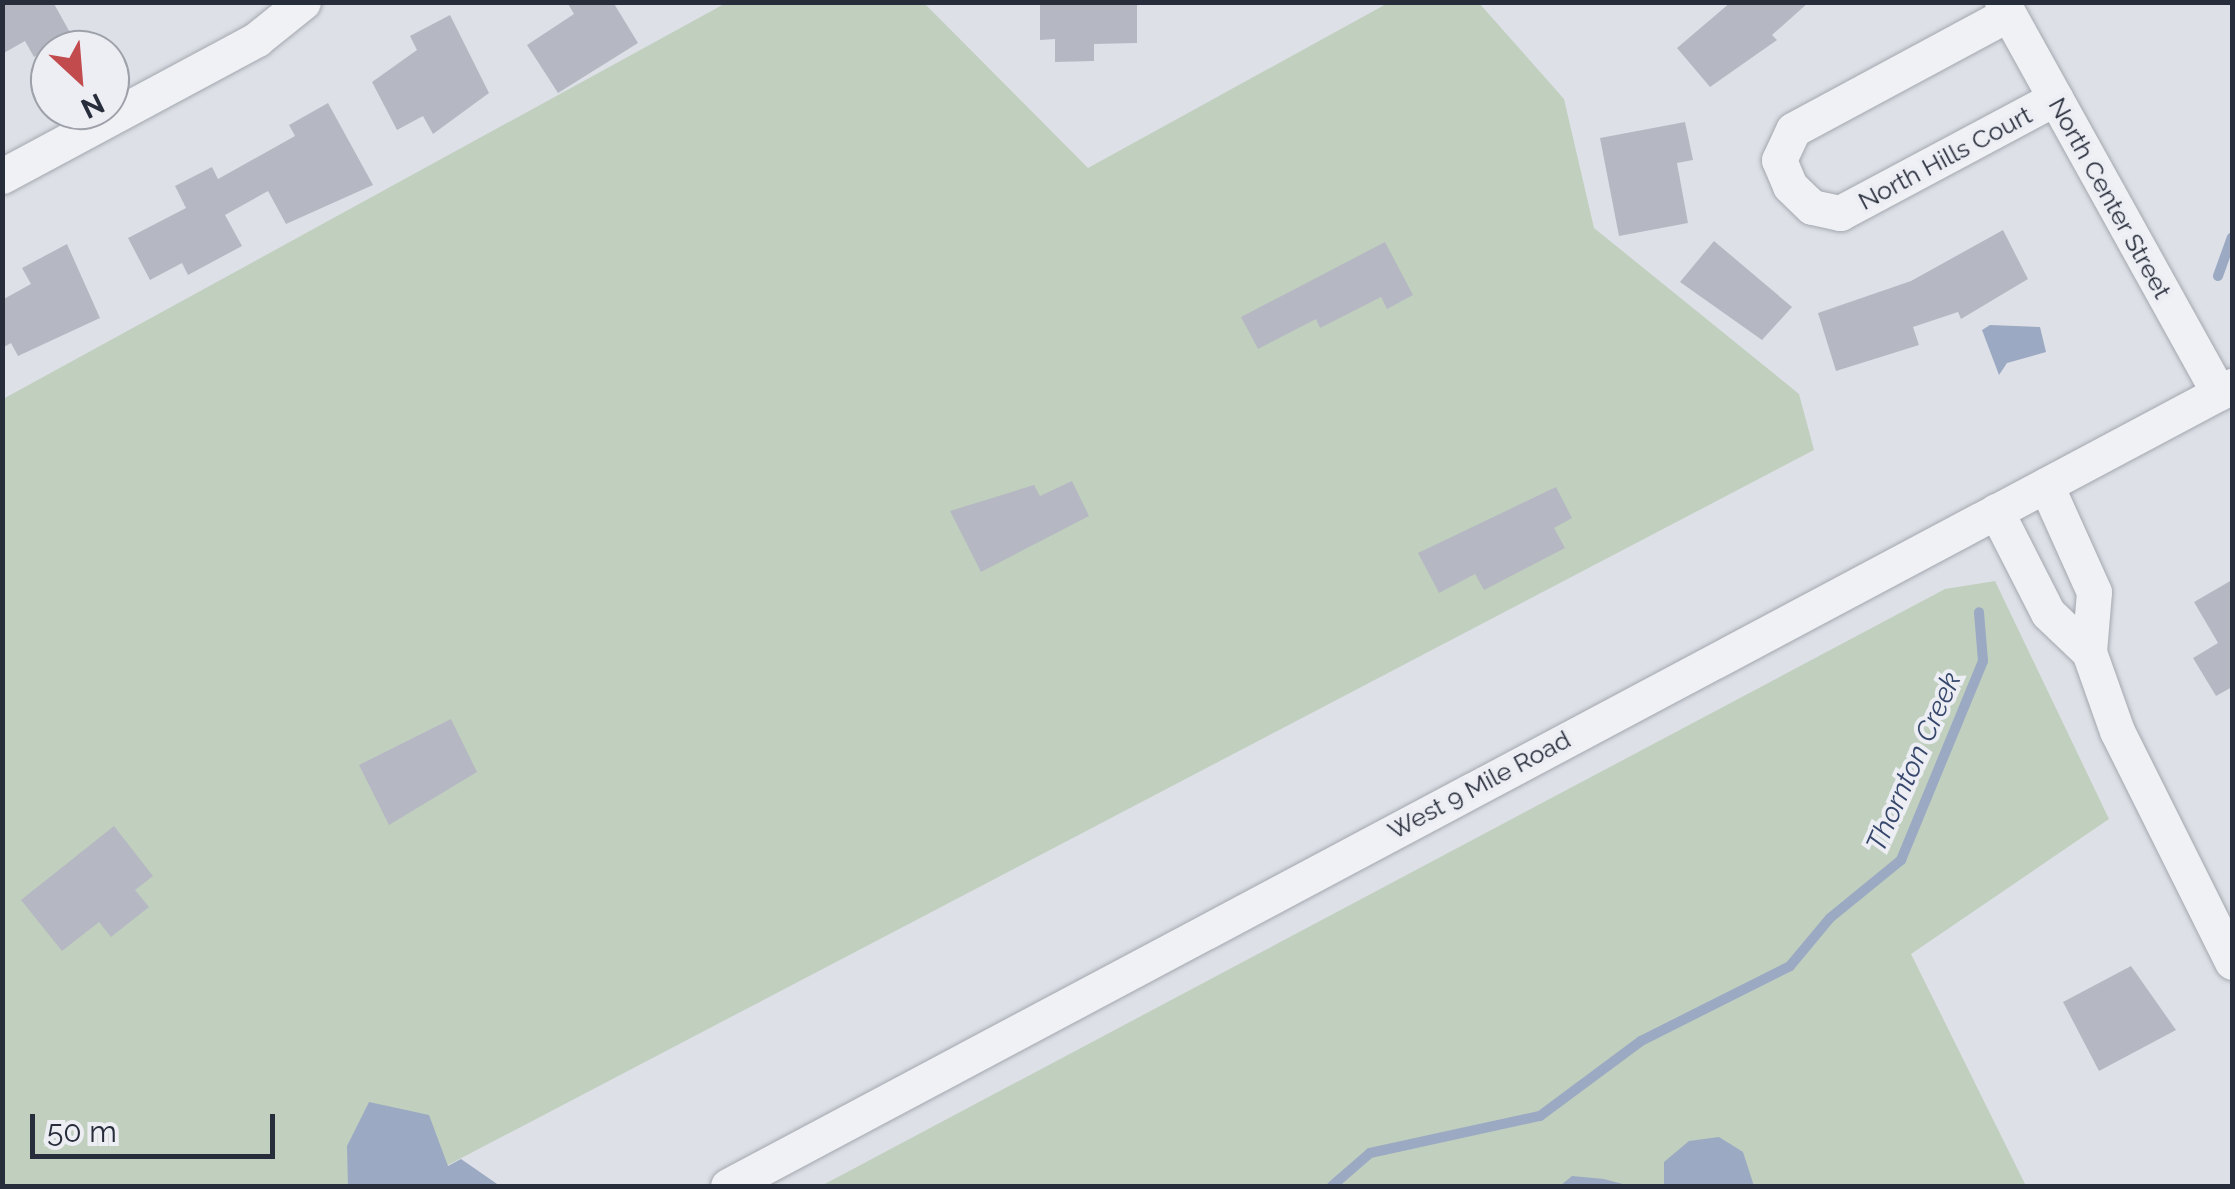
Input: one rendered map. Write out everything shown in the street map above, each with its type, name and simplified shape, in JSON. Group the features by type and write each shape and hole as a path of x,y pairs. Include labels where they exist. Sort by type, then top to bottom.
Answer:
{"street":[{"path":"2,176 258,38 302,2"},
{"name":"North Center Street","path":"2005,8 2226,389"},
{"name":"North Hills Court","path":"2005,8 1793,130 1780,160 1790,186 1812,207 1840,213 2055,98"},
{"name":"West 9 Mile Road","path":"728,1186 2226,389"},
{"path":"2046,486 2094,592 2089,652"},
{"path":"1996,511 2048,613 2089,652 2149,805 2232,962"}],"green space":[{"path":"726,3 924,3 1088,168 1388,3 1479,3 1564,99 1594,228 1799,394 1814,450 408,1186 3,1186 3,399"},
{"path":"1995,581 2109,819 1911,954 2026,1186 821,1186 1945,589"}],"water":[{"path":"1990,325 2040,327 2046,352 2007,363 1999,375 1982,330"},
{"path":"369,1102 429,1115 448,1166 461,1159 500,1186 348,1186 347,1146"},
{"path":"1719,1137 1743,1152 1754,1186 1664,1184 1664,1162 1689,1141"},
{"path":"1572,1176 1604,1179 1630,1186 1560,1186"}],"building":[{"path":"2,2 53,2 69,30 30,30 30,50 25,41 2,54"},
{"path":"567,2 613,2 638,43 558,93 527,45 574,14"},
{"path":"1040,2 1137,2 1137,43 1094,44 1094,61 1055,62 1055,39 1040,40"},
{"path":"1731,2 1809,2 1772,35 1777,40 1710,87 1677,48"},
{"path":"450,15 489,93 433,134 423,116 397,130 372,82 417,50 410,36"},
{"path":"328,103 373,185 286,224 268,191 225,215 242,246 188,275 182,263 150,280 128,238 186,208 175,186 212,167 218,179 295,136 289,125"},
{"path":"1685,122 1693,160 1677,163 1688,223 1619,236 1600,138"},
{"path":"2003,230 2028,279 1961,319 1958,312 1913,327 1919,345 1836,371 1818,313 1911,281"},
{"path":"1714,241 1792,307 1762,340 1680,282"},
{"path":"1385,242 1413,295 1387,309 1381,297 1320,328 1316,319 1258,349 1241,317"},
{"path":"67,244 100,318 18,356 11,343 2,348 2,300 31,284 22,268"},
{"path":"1072,481 1089,516 981,572 950,511 1034,485 1040,496"},
{"path":"1556,487 1572,518 1554,528 1565,548 1484,590 1475,574 1439,593 1418,553"},
{"path":"2232,580 2232,687 2216,696 2193,658 2218,643 2194,602"},
{"path":"451,719 477,772 389,825 359,765"},
{"path":"114,826 153,876 135,890 149,907 111,937 99,922 62,951 21,900"},
{"path":"2131,966 2176,1030 2099,1071 2063,1002"}],"waterway":[{"name":"Thornton Creek","path":"2218,276 2232,237"},
{"name":"Thornton Creek","path":"1332,1186 1370,1153 1540,1116 1641,1041 1790,966 1830,918 1901,860 1983,661 1979,612"}]}
